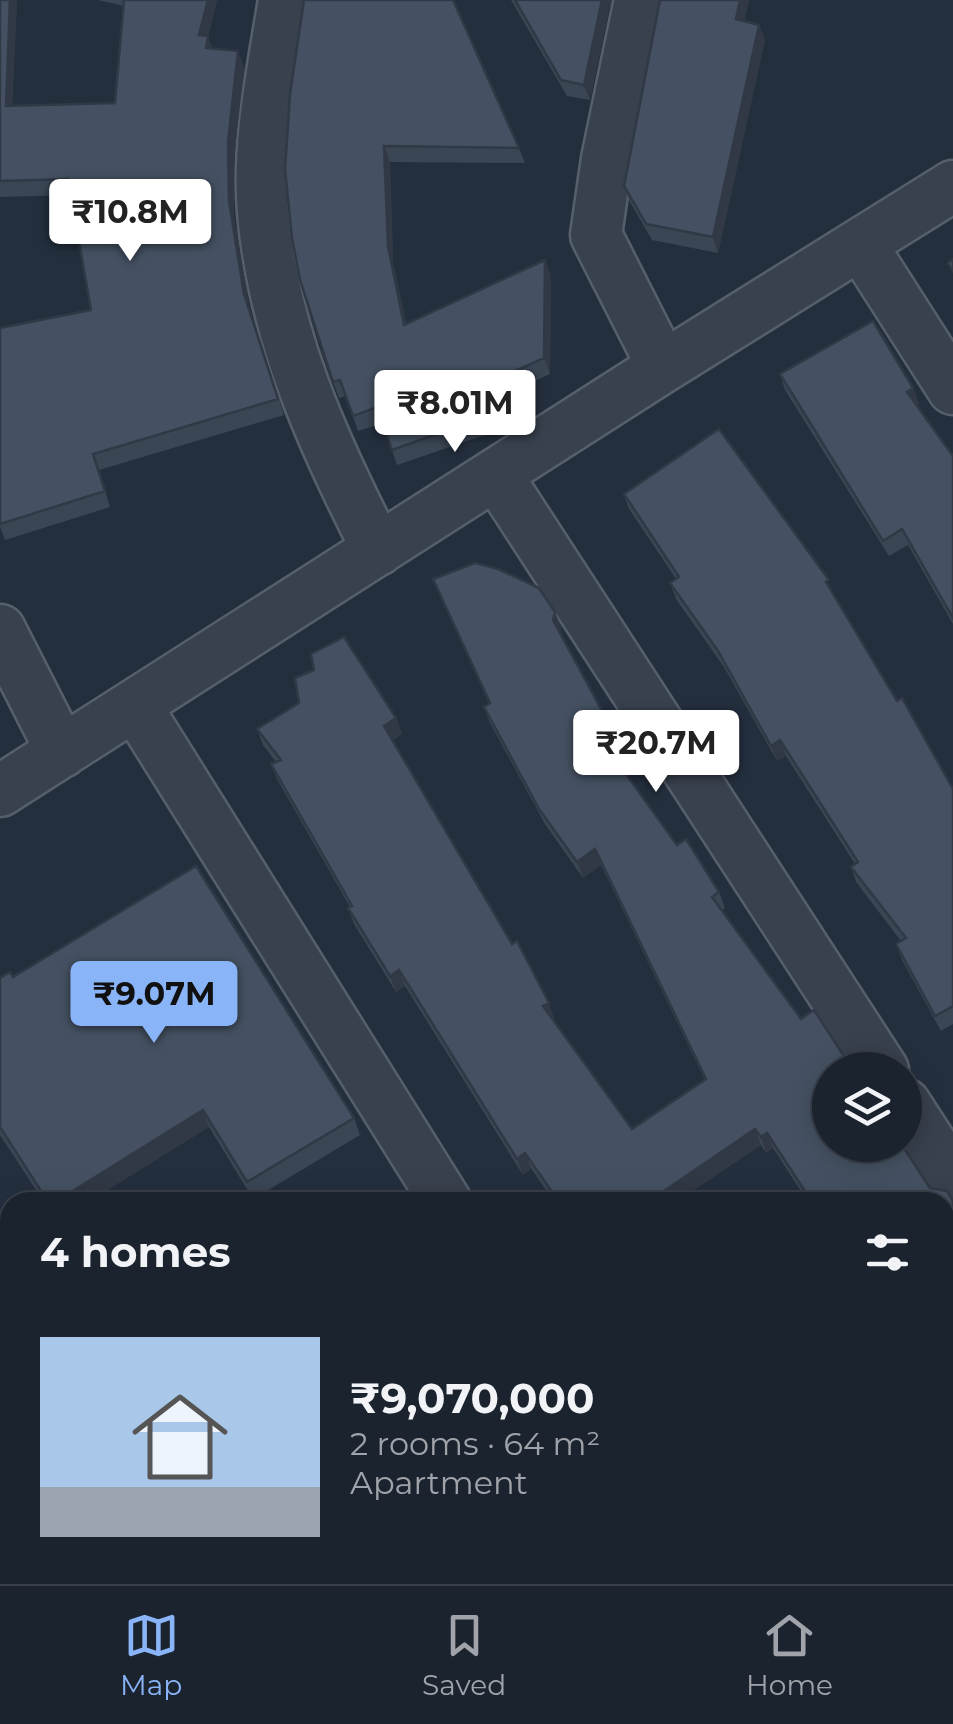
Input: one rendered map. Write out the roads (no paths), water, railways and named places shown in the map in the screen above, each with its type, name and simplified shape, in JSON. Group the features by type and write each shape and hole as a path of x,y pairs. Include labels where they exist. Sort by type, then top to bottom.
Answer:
{"street":[{"path":"284,0 266,113 262,210 274,288 289,351 308,402 378,550"},
{"path":"640,0 607,159 596,235 663,367"},
{"path":"0,791 953,186"},
{"path":"861,244 953,389"},
{"path":"497,476 871,1052"},
{"path":"0,630 62,752"},
{"path":"136,705 440,1192"},
{"path":"922,1130 953,1178"}]}
